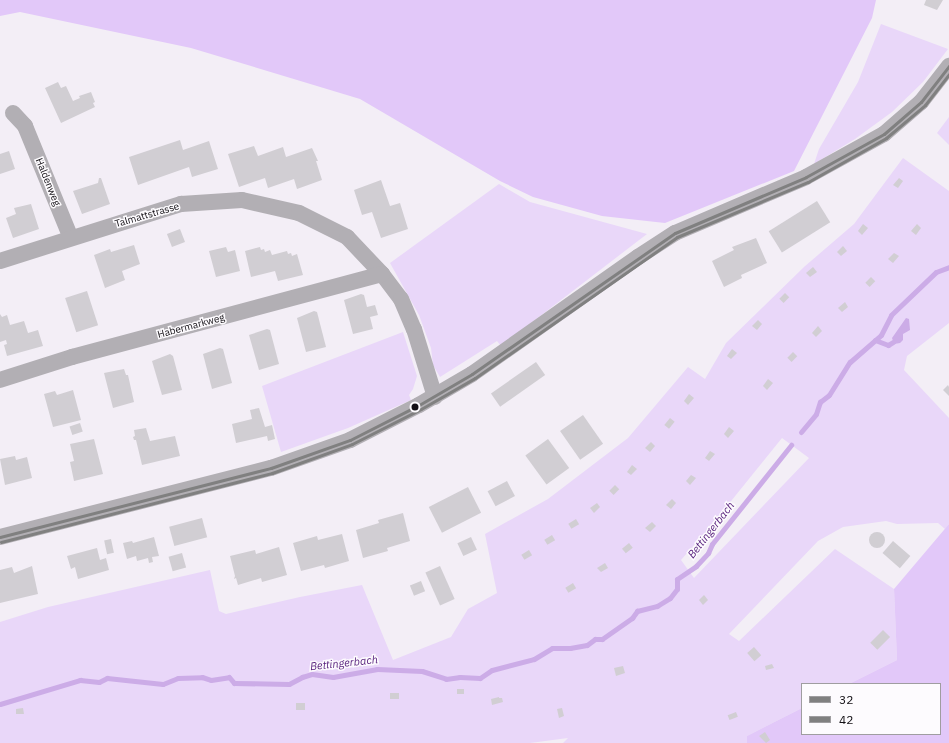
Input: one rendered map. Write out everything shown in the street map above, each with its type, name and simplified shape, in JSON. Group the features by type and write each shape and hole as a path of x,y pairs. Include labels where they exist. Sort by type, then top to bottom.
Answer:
{"street":[{"path":"0,537 22,533 271,468 350,440 435,397 475,372 638,256 675,233 806,177 884,134 922,102 949,66"},
{"name":"Haldenweg","path":"13,113 25,126 71,238"},
{"name":"Talmattstrasse","path":"0,261 181,204 242,200 299,213 347,237 382,274 401,299 414,329 435,397"},
{"name":"Habermarkweg","path":"0,380 72,358 382,274"}],"shaded area":[{"path":"0,0 876,0 872,18 794,171 665,223 602,216 533,197 500,181 360,99 191,48 20,12 0,16"},
{"path":"881,24 948,49 923,82 892,112 855,139 814,164 819,149 858,82"},
{"path":"949,117 949,145 937,133"},
{"path":"903,158 949,191 949,323 907,356 904,370 949,418 949,524 945,529 938,523 897,524 886,521 843,527 818,541 729,634 739,641 835,549 894,589 897,660 851,683 801,683 801,709 747,736 747,743 563,743 568,738 530,743 0,743 0,622 48,607 210,570 219,611 226,614 362,585 393,660 451,637 468,609 497,593 485,534 548,499 628,438 688,367 705,379 726,343 804,267 854,224","holes":["782,438 809,458 694,578 681,560 715,521"]},
{"path":"499,184 530,202 647,234 501,346 497,341 440,377 433,365 431,348 419,315 390,263"},
{"path":"906,318 909,319 910,330 903,334 903,340 900,343 894,344 892,338"},
{"path":"403,332 417,376 413,389 409,395 411,400 348,428 281,452 262,386"},
{"path":"949,524 949,743 747,743 747,736 801,709 801,735 941,735 941,683 851,683 897,660 894,589"}],"building":[{"path":"926,0 943,0 937,10 924,5"},
{"path":"58,82 61,88 66,86 73,101 80,98 79,96 91,92 95,102 93,103 95,107 61,123 45,88"},
{"path":"180,140 183,150 209,141 218,169 192,177 189,167 138,185 129,157"},
{"path":"254,146 258,156 283,147 286,157 312,148 318,161 316,161 322,180 297,189 294,179 268,188 265,178 239,187 228,154"},
{"path":"9,151 15,169 0,174 0,154"},
{"path":"99,178 101,178 110,204 82,214 73,191 98,183"},
{"path":"899,178 903,181 898,188 893,185"},
{"path":"381,180 390,206 400,203 408,229 381,238 372,212 362,215 354,190"},
{"path":"817,201 830,222 782,252 769,231"},
{"path":"31,204 39,229 13,238 6,218 16,214 14,208"},
{"path":"863,224 868,228 862,235 858,231"},
{"path":"917,224 921,228 916,235 911,231"},
{"path":"180,229 185,242 172,247 167,234"},
{"path":"756,238 767,263 741,275 742,278 724,287 712,261 734,250 732,247"},
{"path":"134,245 140,264 122,271 125,280 105,288 94,255 110,249 111,252"},
{"path":"843,246 847,251 841,256 837,252"},
{"path":"226,247 228,252 235,250 240,271 216,277 209,251"},
{"path":"260,247 261,250 264,249 265,252 270,250 272,255 287,251 288,254 291,253 292,256 297,254 303,275 278,281 275,271 251,277 245,251"},
{"path":"894,253 899,256 893,263 888,259"},
{"path":"813,267 817,272 810,277 806,273"},
{"path":"871,277 875,281 870,287 865,283"},
{"path":"87,291 98,325 76,332 65,298"},
{"path":"785,293 789,297 784,303 779,299"},
{"path":"361,294 364,295 367,307 375,305 378,315 370,317 373,329 353,334 344,300"},
{"path":"845,302 848,307 842,312 838,308"},
{"path":"314,311 317,312 326,347 306,352 297,318"},
{"path":"0,314 2,317 7,315 10,325 24,321 28,333 38,330 43,346 7,356 4,345 7,344 6,340 0,342"},
{"path":"758,320 762,324 757,330 752,326"},
{"path":"818,326 822,331 816,337 812,333"},
{"path":"267,329 270,330 279,364 259,370 249,335"},
{"path":"220,348 223,349 232,383 212,389 203,354"},
{"path":"732,349 737,353 731,359 727,356"},
{"path":"793,352 797,356 792,362 787,358"},
{"path":"170,354 173,356 182,390 162,395 152,361"},
{"path":"536,362 545,375 500,407 491,394"},
{"path":"124,369 126,375 128,375 134,402 113,408 104,373"},
{"path":"768,379 773,383 767,390 763,386"},
{"path":"948,385 949,387 949,396 943,390"},
{"path":"73,390 81,420 53,427 44,394 55,391 57,395"},
{"path":"689,394 694,398 688,405 684,401"},
{"path":"259,408 265,427 272,425 275,439 268,441 267,436 236,443 232,424 252,419 250,410"},
{"path":"583,415 603,444 580,460 560,431"},
{"path":"670,418 675,422 669,429 664,425"},
{"path":"80,423 83,432 72,435 70,426"},
{"path":"729,427 734,431 728,438 724,434"},
{"path":"146,428 150,441 175,436 180,456 142,465 136,440 134,440 133,437 135,436 134,430"},
{"path":"94,439 103,474 74,481 70,462 74,461 70,444"},
{"path":"548,439 569,468 547,485 525,455"},
{"path":"651,442 655,446 650,452 645,448"},
{"path":"710,451 715,454 709,461 705,458"},
{"path":"15,456 16,460 27,457 32,478 5,485 0,459"},
{"path":"632,465 637,469 631,475 627,472"},
{"path":"691,475 696,478 690,485 686,481"},
{"path":"507,481 515,496 496,506 488,491"},
{"path":"615,485 619,489 614,495 609,491"},
{"path":"468,487 481,513 442,533 429,507"},
{"path":"672,499 676,503 671,509 666,505"},
{"path":"597,503 600,507 594,513 590,508"},
{"path":"403,513 410,541 387,548 388,551 363,558 356,530 379,523 378,520"},
{"path":"202,518 207,537 174,546 169,527"},
{"path":"576,519 579,524 571,529 568,524"},
{"path":"652,522 656,526 650,532 645,528"},
{"path":"874,532 880,532 885,537 883,546 880,548 874,548 869,543 869,537"},
{"path":"342,534 349,561 325,568 324,565 301,571 293,543 317,536 318,540"},
{"path":"552,535 555,540 547,545 544,540"},
{"path":"154,537 159,556 152,557 153,562 149,563 148,558 137,561 136,556 127,559 123,543 132,541 133,543"},
{"path":"471,537 477,550 463,556 457,543"},
{"path":"111,539 114,553 107,554 104,540"},
{"path":"893,541 910,556 900,568 883,553"},
{"path":"629,543 633,548 626,553 622,549"},
{"path":"279,547 287,575 262,582 261,578 238,585 236,578 234,579 235,576 230,556 255,550 256,554"},
{"path":"97,548 100,560 106,558 109,570 78,579 75,567 71,569 67,556"},
{"path":"529,550 532,555 524,560 521,555"},
{"path":"182,553 186,567 173,571 169,557"},
{"path":"605,563 608,568 601,572 597,568"},
{"path":"32,566 38,594 0,603 0,570 12,567 14,573"},
{"path":"440,566 455,599 440,605 425,573"},
{"path":"421,581 425,591 414,596 410,585"},
{"path":"573,583 576,588 568,593 565,588"},
{"path":"704,595 708,600 703,605 699,600"},
{"path":"883,630 890,637 877,650 870,643"},
{"path":"754,647 761,655 754,661 747,653"},
{"path":"772,664 774,668 766,670 765,666"},
{"path":"623,666 625,673 616,676 614,668"},
{"path":"457,689 464,689 464,694 457,694"},
{"path":"390,693 399,693 399,699 390,699"},
{"path":"499,697 502,698 503,702 492,705 491,699"},
{"path":"296,703 305,703 305,710 296,710"},
{"path":"23,708 24,714 16,714 16,709"},
{"path":"562,708 564,716 559,718 557,709"},
{"path":"736,712 738,717 730,720 728,715"},
{"path":"765,732 770,740 766,743 759,736"}],"waterway":[{"name":"Bettingerbach","path":"801,432 816,414 820,402 829,395 850,362 881,335 891,315 936,272 949,267"},
{"path":"875,340 888,345 893,342"},
{"name":"Bettingerbach","path":"0,704 80,680 99,682 107,678 163,684 178,678 202,677 211,680 229,677 234,683 289,684 302,677 312,674 333,677 377,669 422,671 446,679 460,677 480,678 492,670 534,659 552,648 570,648 587,645 595,639 602,639 632,618 637,611 657,606 670,598 677,589 677,579 696,566 708,553 712,544 791,445"}],"transit line":[{"name":"32","path":"0,537 271,468 350,440 419,405 472,374 675,233 806,177 884,134 921,102 949,66"},
{"name":"42","path":"1,542 272,473 352,444 421,409 475,378 677,237 808,182 886,138 925,105 949,74"}]}
